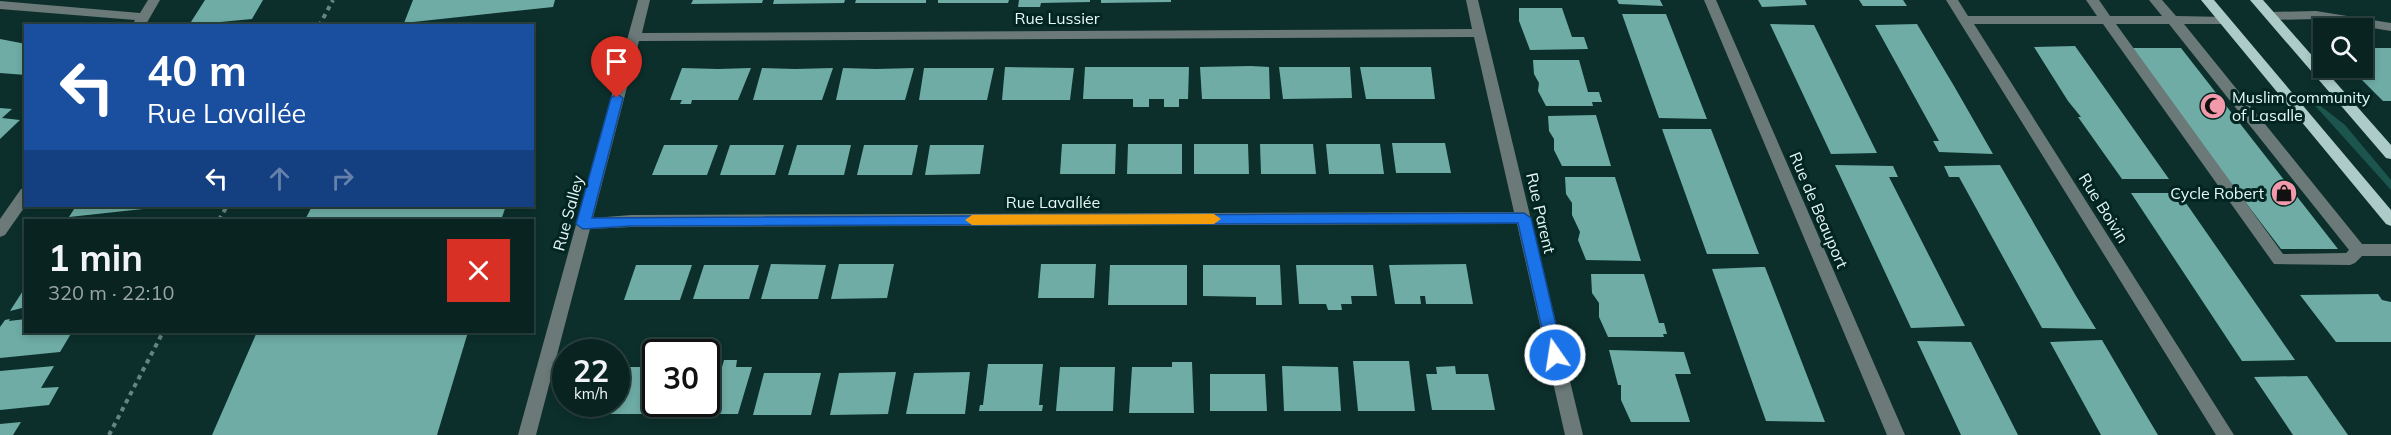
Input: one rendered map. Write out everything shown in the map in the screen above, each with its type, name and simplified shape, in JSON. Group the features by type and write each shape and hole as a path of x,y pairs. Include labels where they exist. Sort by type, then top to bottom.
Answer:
{"main road":[{"path":"2207,0 2391,220"},
{"path":"2256,0 2391,153"}],"street":[{"path":"0,5 140,21 154,0"},
{"name":"Rue Salley","path":"527,435 644,0"},
{"name":"Rue Parent","path":"1472,0 1574,435"},
{"name":"Rue de Beauport","path":"1710,0 1896,435"},
{"name":"Rue Boivin","path":"1952,0 2225,435"},
{"path":"2092,0 2279,260 2350,259 2358,250 2391,250"},
{"path":"2155,0 2171,21 2190,39 2358,250"},
{"path":"2270,16 2308,14 2391,27"},
{"path":"1964,20 2223,20"},
{"name":"Rue Lussier","path":"634,37 1480,33"},
{"path":"0,204 21,199"},
{"path":"0,231 21,199"},
{"name":"Rue Lavallée","path":"583,224 631,221 1524,218"}],"path":[{"path":"320,24 333,0"},
{"path":"109,435 162,333"}],"shaded area":[{"path":"2310,100 2345,125 2391,180 2391,190"}],"building":[{"path":"205,0 263,0 252,19 190,24"},
{"path":"413,0 555,0 553,7 404,23"},
{"path":"693,0 763,0 762,3 691,4"},
{"path":"774,0 845,0 844,3 773,4"},
{"path":"856,0 926,0 926,3 855,3"},
{"path":"938,0 1009,0 1008,3 938,3"},
{"path":"1019,0 1090,0 1090,2 1041,3 1040,7 1018,7"},
{"path":"1101,0 1171,0 1171,2 1101,3"},
{"path":"1617,0 1660,0 1663,6 1619,4"},
{"path":"1758,0 1805,0 1807,5 1762,7"},
{"path":"1859,0 1903,0 1907,6 1863,6"},
{"path":"1519,8 1562,8 1572,37 1584,37 1588,49 1530,50 1519,21"},
{"path":"1622,14 1666,14 1707,119 1659,118"},
{"path":"1770,24 1814,25 1877,153 1831,154"},
{"path":"1917,24 1993,154 1939,152 1933,141 1939,141 1875,25"},
{"path":"0,39 24,44 24,75 0,73"},
{"path":"2075,46 2169,179 2122,179 2078,117 2081,117 2068,101 2034,47"},
{"path":"2128,48 2181,48 2338,249 2281,249"},
{"path":"2373,48 2391,48 2391,101 2383,101 2360,78 2373,78"},
{"path":"1533,60 1579,60 1588,92 1599,92 1602,102 1592,102 1593,106 1546,106 1538,91 1539,83 1534,74"},
{"path":"1005,67 1074,68 1070,100 1002,100"},
{"path":"1085,67 1189,67 1188,99 1179,99 1179,107 1164,107 1164,99 1149,99 1149,107 1133,107 1133,99 1083,99"},
{"path":"1200,67 1269,67 1270,99 1202,99"},
{"path":"1279,67 1350,67 1352,98 1283,99"},
{"path":"1360,67 1431,67 1435,99 1366,99"},
{"path":"682,68 751,68 738,100 692,100 691,104 680,104 682,100 670,100"},
{"path":"762,68 833,68 822,100 753,100"},
{"path":"843,68 914,68 905,100 836,100"},
{"path":"924,68 994,68 987,100 919,100"},
{"path":"0,108 12,109 2,118 20,120 0,139"},
{"path":"1596,115 1611,166 1562,166 1554,150 1554,139 1549,131 1548,116"},
{"path":"1662,129 1711,129 1759,254 1707,254"},
{"path":"1392,143 1445,143 1451,173 1396,173"},
{"path":"1062,144 1116,144 1115,174 1060,174"},
{"path":"1128,144 1182,144 1182,174 1127,174"},
{"path":"1194,144 1248,144 1249,174 1194,174"},
{"path":"1260,144 1313,144 1316,174 1261,174"},
{"path":"1326,144 1380,144 1384,174 1329,174"},
{"path":"664,145 718,145 707,175 652,175"},
{"path":"730,145 784,145 775,175 720,175"},
{"path":"797,145 851,145 844,175 788,175"},
{"path":"864,145 918,145 912,175 857,175"},
{"path":"930,145 984,145 980,174 925,175"},
{"path":"1835,165 1893,166 1898,177 1889,177 1965,326 1911,328"},
{"path":"2000,165 2096,329 2042,328 1959,177 1949,177 1944,166"},
{"path":"1565,177 1615,177 1641,261 1586,260 1578,240 1580,232 1572,215 1572,203 1566,194"},
{"path":"2131,193 2179,193 2295,360 2242,361"},
{"path":"75,207 144,207 143,209 69,217"},
{"path":"312,207 506,207 501,219 306,219"},
{"path":"771,264 826,265 818,299 761,299"},
{"path":"839,264 894,264 887,298 831,299"},
{"path":"1041,264 1096,264 1094,298 1038,298"},
{"path":"1466,264 1473,304 1426,304 1425,296 1420,296 1421,304 1395,304 1389,265"},
{"path":"636,265 692,265 680,300 624,300"},
{"path":"704,265 759,265 749,299 693,299"},
{"path":"1110,265 1187,265 1187,305 1108,305"},
{"path":"1203,265 1280,265 1282,305 1256,305 1256,297 1203,296"},
{"path":"1296,265 1373,265 1377,296 1351,296 1352,304 1341,304 1342,310 1328,310 1326,304 1299,304"},
{"path":"1765,267 1825,422 1766,421 1712,269"},
{"path":"1591,274 1644,274 1659,323 1664,323 1667,334 1663,334 1664,337 1608,337 1599,317 1599,303 1592,293"},
{"path":"24,289 24,308 10,311"},
{"path":"2378,294 2382,300 2391,302 2391,342 2336,342 2300,295"},
{"path":"24,319 24,333 71,333 60,352 0,358 0,327 5,320"},
{"path":"257,333 468,333 437,435 212,435"},
{"path":"2102,340 2158,435 2101,435 2050,342"},
{"path":"1917,341 1971,342 2018,435 1961,435"},
{"path":"1609,350 1684,352 1691,374 1675,374 1690,422 1631,422 1621,400 1621,385 1618,385"},
{"path":"724,360 737,360 736,367 752,367 738,414 720,414 720,367"},
{"path":"1353,361 1409,361 1415,411 1358,411"},
{"path":"1172,362 1192,362 1194,413 1129,413 1132,367 1172,367"},
{"path":"988,364 1043,364 1039,405 1043,405 1042,411 979,411 980,405 983,405"},
{"path":"54,366 41,388 59,387 49,405 0,410 0,371"},
{"path":"1282,366 1338,367 1341,411 1284,411"},
{"path":"1455,366 1456,374 1488,374 1495,410 1432,410 1426,374 1437,374 1436,367"},
{"path":"630,367 642,367 642,414 630,414"},
{"path":"1060,367 1115,367 1113,411 1056,411"},
{"path":"896,372 888,414 830,415 839,373"},
{"path":"970,372 965,414 906,414 914,373"},
{"path":"764,373 821,373 811,415 753,415"},
{"path":"1210,374 1265,374 1267,411 1210,411"},
{"path":"2307,376 2348,435 2293,435 2254,377"},
{"path":"21,422 13,435 0,435 0,424"}],"slow traffic":[{"path":"972,220 1214,219"}],"place":[{"name":"Muslim community of Lasalle","path":"2213,106"},
{"name":"Cycle Robert","path":"2284,193"}],"route":[{"path":"617,98 583,224 631,221 1524,218 1555,355"}]}
